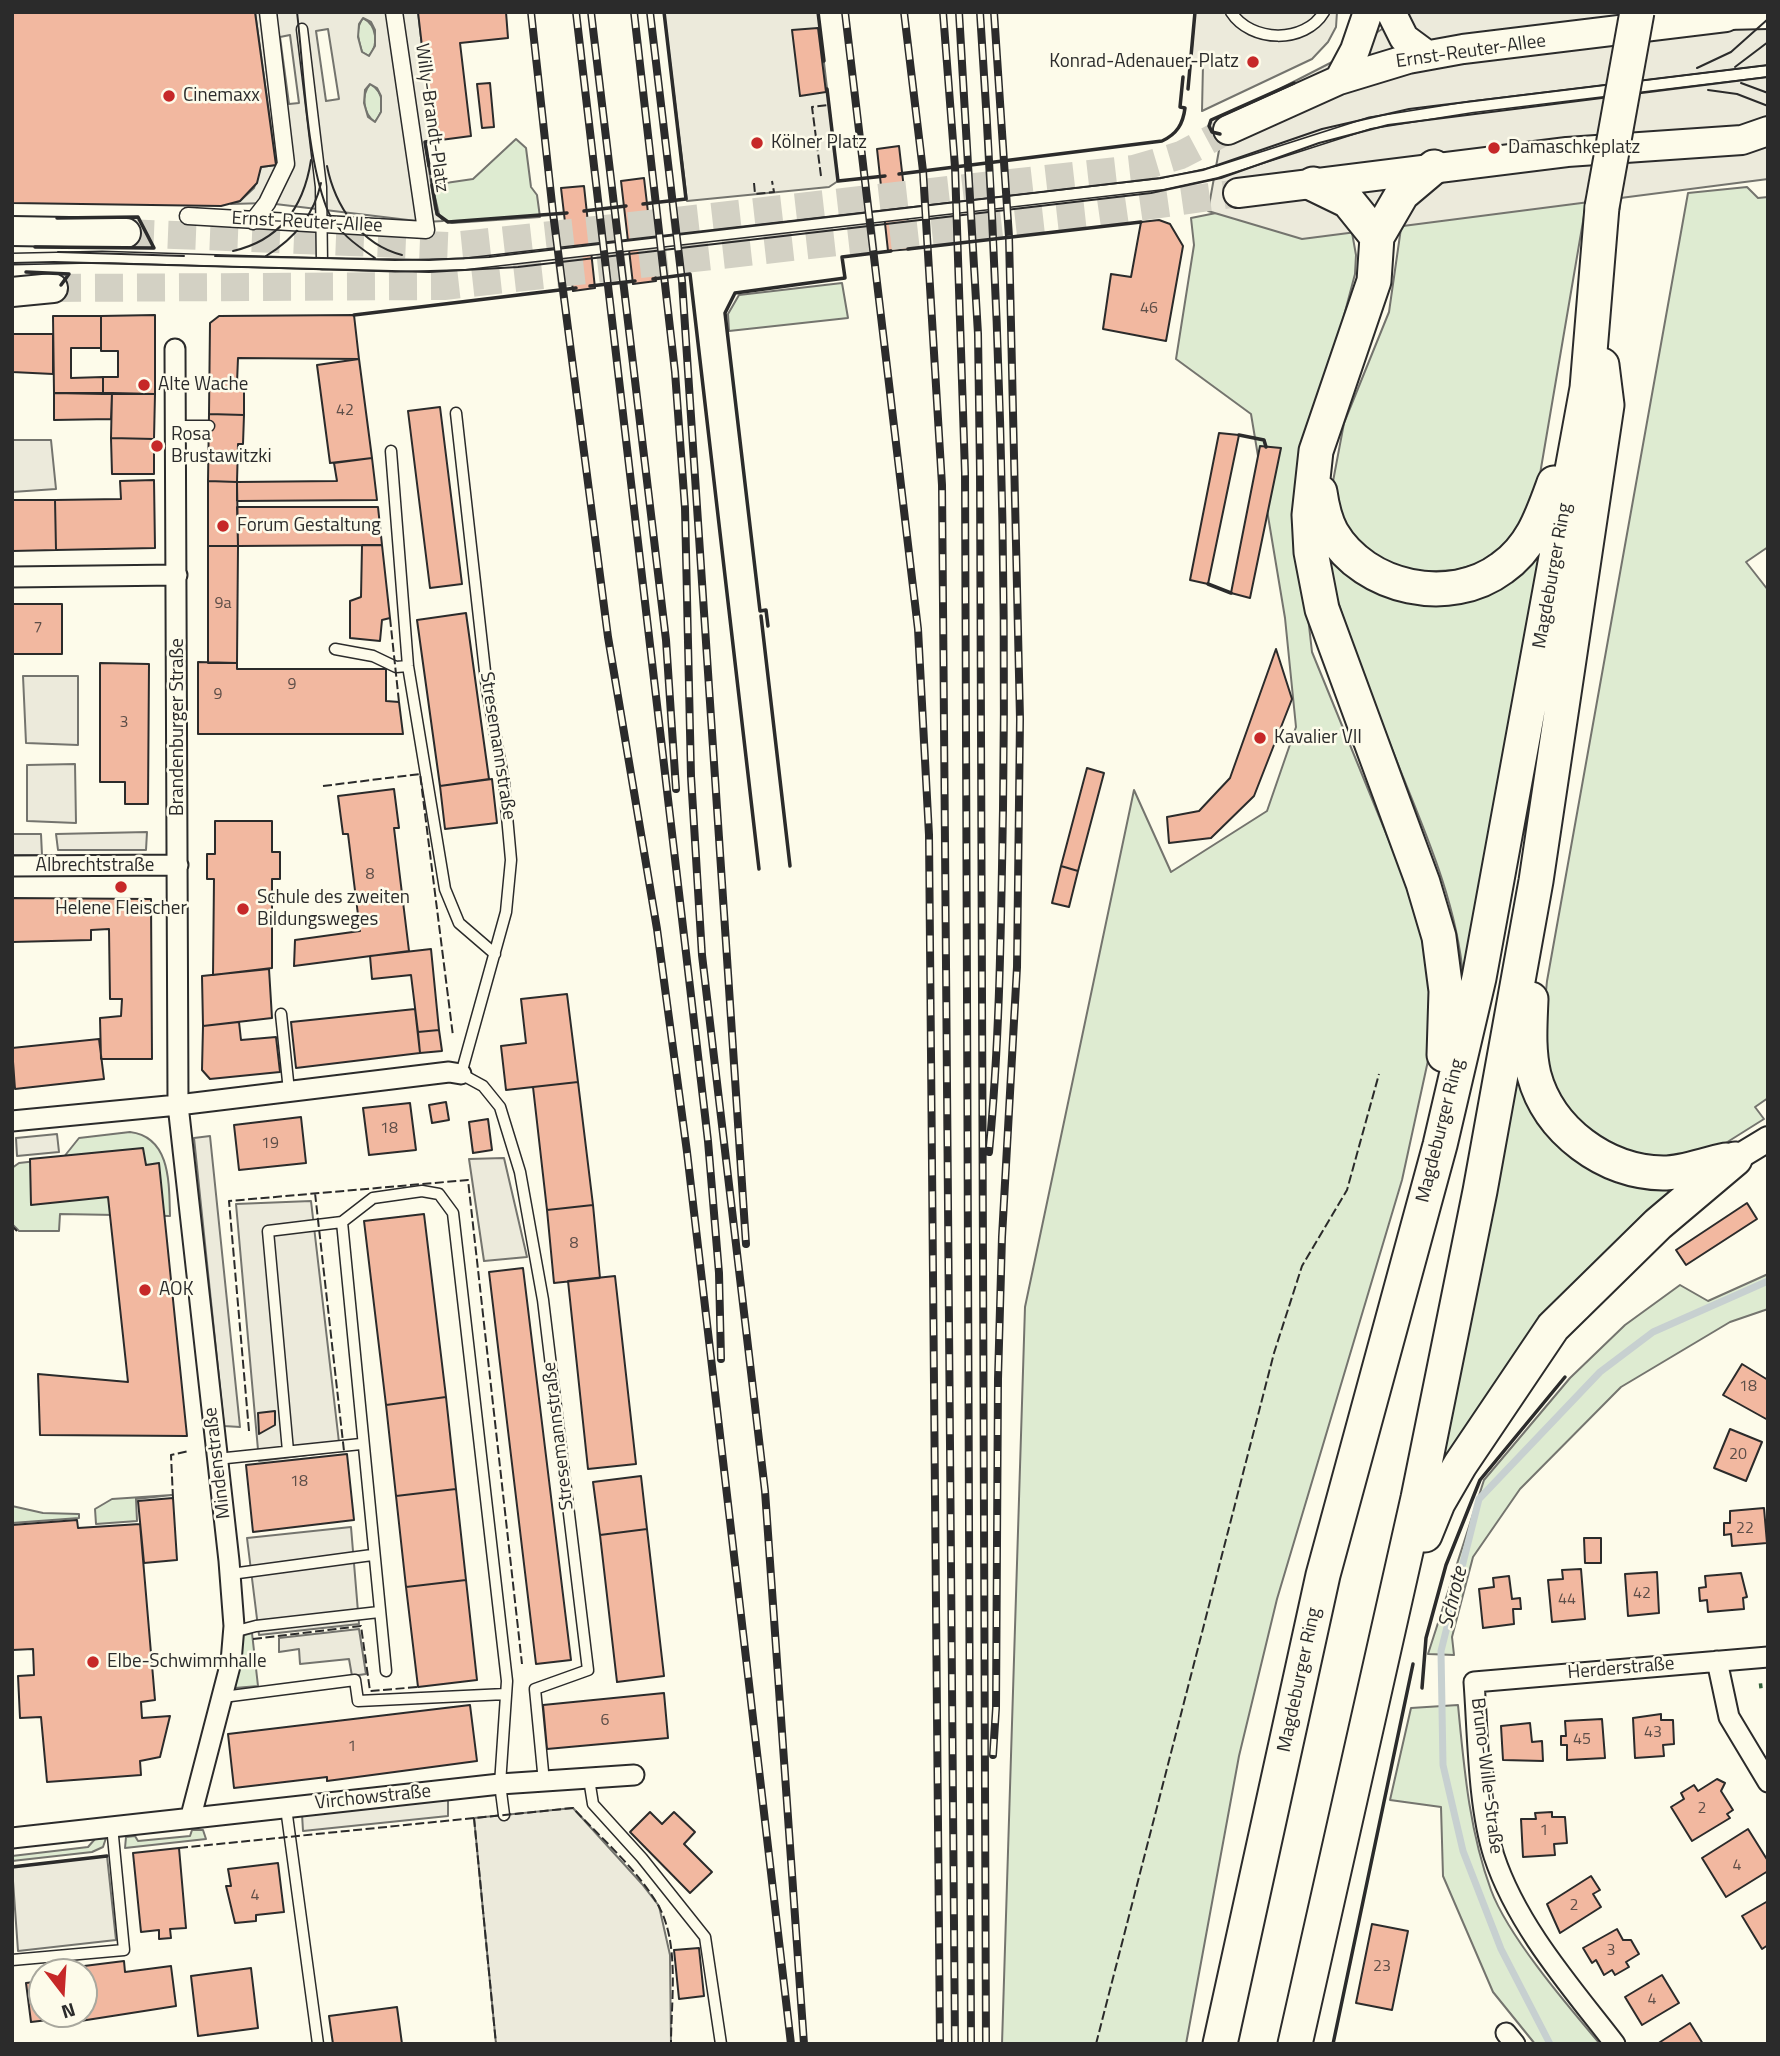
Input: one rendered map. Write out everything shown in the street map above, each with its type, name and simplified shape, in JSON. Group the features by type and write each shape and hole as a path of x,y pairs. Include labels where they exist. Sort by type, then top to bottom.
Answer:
{"highway":[{"path":"1610,207 1637,12"},
{"path":"1610,207 1655,12"},
{"path":"1434,167 1402,194 1377,237 1374,281 1316,451 1309,528 1322,609 1429,900 1444,965 1447,1012 1440,1145"},
{"path":"1313,184 1348,201 1377,237"},
{"name":"Magdeburger Ring","path":"1220,2044 1323,1575 1440,1145 1479,978 1587,388 1610,207"},
{"name":"Magdeburger Ring","path":"1295,2044 1382,1663 1480,1191 1536,881 1607,405 1600,353 1610,207"},
{"path":"1316,451 1320,494 1327,522 1350,554 1386,578 1409,587 1436,589 1465,584 1489,577 1504,567 1534,534 1544,515 1587,388"},
{"path":"1536,881 1530,1046 1538,1087 1553,1115 1568,1133 1590,1150 1638,1170 1672,1172 1735,1159"},
{"path":"1382,1663 1437,1503 1486,1425 1553,1328 1590,1287 1658,1224 1735,1159"}],"main road":[{"path":"1339,80 1355,50 1368,12"},
{"path":"1391,12 1404,38 1427,55"},
{"name":"Ernst-Reuter-Allee","path":"1228,130 1339,80 1369,69 1427,55 1731,15"},
{"path":"1238,193 1567,152 1763,136"},
{"path":"12,231 126,233"},
{"path":"12,292 53,288"}],"street":[{"path":"253,221 267,203 286,164 268,12"},
{"name":"Willy-Brandt-Platz","path":"394,12 426,230"},
{"path":"1731,15 1768,16"},
{"name":"Ernst-Reuter-Allee","path":"188,216 426,230"},
{"name":"Brandenburger Straße","path":"176,349 178,1105"},
{"path":"12,578 177,575"},
{"name":"Albrechtstraße","path":"12,866 178,865"},
{"path":"12,1121 178,1105 449,1072 461,1074"},
{"name":"Mindenstraße","path":"178,1105 230,1574 233,1632 231,1662 191,1816"},
{"path":"1735,1159 1768,1139"},
{"name":"Herderstraße","path":"1474,1682 1768,1657"},
{"path":"1717,1661 1729,1717 1768,1782"},
{"name":"Bruno-Wille-Straße","path":"1474,1682 1480,1765 1494,1857 1526,1923 1615,2044"},
{"name":"Virchowstraße","path":"12,1838 191,1816 500,1784 634,1775"}],"lane":[{"path":"1231,12 1247,28 1278,35 1304,31 1317,23 1324,12"},
{"path":"302,29 321,187 322,264"},
{"path":"12,259 102,257 322,264 465,264 557,256 1135,188 1217,172 1323,136 1380,121 1471,107 1768,71"},
{"name":"Stresemannstraße","path":"456,413 487,689 510,829 509,896 461,1074 483,1086 503,1112 524,1195 543,1300 588,1671 535,1689 544,1783"},
{"path":"175,426 209,426"},
{"path":"391,451 408,666 448,900 465,930 495,954"},
{"path":"335,649 373,656 396,667 408,666"},
{"path":"281,1014 289,1090"},
{"path":"288,1451 268,1231 342,1222 373,1198 422,1191 439,1194 453,1213 506,1694 500,1784 504,1815"},
{"path":"342,1222 361,1444 386,1671"},
{"path":"217,1459 361,1444"},
{"path":"230,1574 372,1555"},
{"path":"233,1632 256,1626 379,1612"},
{"path":"222,1697 355,1680 358,1701 506,1694"},
{"path":"589,1779 593,1804 642,1858 705,1937 721,2044"},
{"path":"286,1808 318,2044"},
{"path":"12,1961 124,1950 113,1826"}],"green space":[{"path":"363,18 371,25 375,36 369,56 362,52 358,38"},
{"path":"370,84 381,96 382,102 381,112 375,122 368,114 365,104 365,93"},
{"path":"516,139 526,148 531,187 537,195 540,217 452,223 440,218 432,185 473,179"},
{"path":"1747,187 1758,198 1768,197 1768,547 1746,562 1768,590 1768,1098 1755,1107 1764,1119 1721,1146 1693,1157 1644,1158 1598,1141 1556,1097 1542,1032 1547,981 1688,193"},
{"path":"1587,198 1539,480 1525,514 1510,540 1487,561 1456,570 1418,572 1388,562 1359,547 1339,519 1331,492 1344,423 1389,312 1402,221"},
{"path":"1236,209 1351,227 1356,255 1355,274 1341,327 1300,547 1312,652 1399,865 1429,951 1429,1056 1402,1180 1277,1599 1239,1756 1186,2044 1002,2044 1025,1307 1134,790 1171,872 1267,811 1296,727 1285,618 1251,414 1176,359 1194,245 1191,218"},
{"path":"842,283 848,318 729,331 728,314 739,295"},
{"path":"1542,548 1463,976 1455,925 1440,875 1362,671 1326,562 1338,557 1385,589"},
{"path":"1517,1073 1527,1090 1673,1193 1447,1465 1439,1462"},
{"path":"130,1132 143,1136 160,1152 168,1177 170,1216 60,1214 59,1231 19,1231 12,1224 12,1168 19,1163 63,1158 79,1138"},
{"path":"1768,1274 1768,1309 1730,1322 1621,1387 1520,1489 1473,1557 1452,1637 1454,1655 1428,1654 1484,1480 1570,1378 1625,1325 1680,1285 1708,1301"},
{"path":"172,1495 136,1499 137,1521 96,1524 95,1509 112,1499"},
{"path":"12,1506 43,1513 79,1514 79,1518 12,1523"},
{"path":"252,1633 258,1686 235,1688 241,1636"},
{"path":"1458,1705 1472,1821 1491,1890 1524,1949 1600,2044 1535,2044 1493,1992 1443,1876 1441,1807 1390,1800 1411,1708"},
{"path":"192,1830 203,1830 206,1839 125,1848 126,1837 135,1836 138,1841 190,1836"},
{"path":"106,1838 103,1847 92,1852 12,1861 12,1856 88,1847 95,1839"}],"shaded area":[{"path":"255,12 418,12 433,141 425,143 435,209 443,221 425,222 267,203 231,204 240,201 254,188 261,167 276,165","holes":["363,18 371,22 375,30 375,46 369,56 362,52 358,37 359,24","328,29 339,99 326,101 316,31","290,35 299,103 289,104 280,37","370,84 377,88 381,96 381,112 375,122 368,117 364,103 365,90"]},
{"name":"Kölner Platz","path":"664,12 818,12 838,181 829,187 687,201"},
{"name":"Konrad-Adenauer-Platz","path":"1195,12 1337,12 1336,27 1328,42 1312,59 1202,111 1203,64 1199,60 1191,60"},
{"name":"Damaschkeplatz","path":"1768,12 1768,179 1302,239 1208,211 1225,117 1338,59 1404,14"},
{"path":"12,440 51,440 56,489 12,492"},
{"path":"23,676 78,676 78,745 26,743"},
{"path":"75,764 76,823 27,821 27,765"},
{"path":"147,832 146,850 58,850 56,834"},
{"path":"12,834 41,834 42,855 12,855"},
{"path":"57,1134 59,1152 17,1156 16,1138"},
{"path":"210,1136 240,1427 224,1426 194,1138"},
{"path":"504,1158 527,1257 484,1261 469,1159"},
{"path":"311,1201 340,1451 259,1461 236,1204"},
{"path":"351,1527 359,1624 259,1635 247,1538"},
{"path":"359,1629 366,1674 352,1676 349,1659 300,1664 299,1649 279,1652 279,1638"},
{"path":"448,1798 448,1816 303,1831 302,1814"},
{"path":"573,1808 659,1906 670,1955 671,2044 496,2044 474,1818"},
{"path":"107,1856 116,1940 18,1951 12,1867"}],"building":[{"path":"12,12 255,12 276,165 261,167 257,183 240,201 221,206 12,203"},
{"path":"418,12 506,12 508,38 460,43 471,136 433,141"},
{"path":"818,28 826,92 800,96 792,30"},
{"path":"490,83 494,127 482,128 477,84"},
{"path":"899,146 911,249 888,251 877,149"},
{"path":"644,178 656,281 633,284 621,181"},
{"path":"584,186 595,288 573,291 561,188"},
{"path":"1159,220 1170,224 1183,246 1166,341 1103,329 1111,274 1131,277 1141,222"},
{"path":"155,315 155,394 103,394 103,377 118,377 118,351 101,351 101,316"},
{"path":"354,315 359,359 238,358 237,383 244,383 244,415 209,414 210,323 219,316"},
{"path":"53,316 101,316 101,348 71,348 71,378 103,377 103,394 54,393"},
{"path":"12,334 53,334 53,374 12,372"},
{"path":"359,359 372,458 330,463 317,365"},
{"path":"54,393 112,393 111,419 54,420"},
{"path":"112,393 155,394 154,439 111,438"},
{"path":"440,407 462,584 430,588 408,411"},
{"path":"209,414 244,415 243,444 238,444 237,482 208,481"},
{"path":"1219,433 1239,435 1208,584 1190,580"},
{"path":"111,438 154,439 154,474 112,474"},
{"path":"1260,446 1281,448 1250,598 1231,593"},
{"path":"372,458 377,500 237,501 237,482 337,481 334,463"},
{"path":"154,480 155,548 56,550 55,500 121,499 120,481"},
{"path":"208,481 237,482 238,546 208,546"},
{"path":"12,500 55,500 56,550 12,551"},
{"path":"237,507 378,507 382,545 238,546"},
{"path":"362,545 382,545 390,618 382,620 380,641 350,638 350,601 361,597"},
{"path":"208,546 238,546 237,663 208,663"},
{"path":"12,604 62,604 62,654 12,654"},
{"path":"466,613 489,779 440,786 417,620"},
{"name":"Kavalier VII","path":"1276,649 1292,699 1254,796 1211,838 1169,843 1167,817 1199,811 1230,778"},
{"path":"198,662 237,663 237,669 386,669 386,701 399,702 403,734 198,734"},
{"path":"100,663 149,664 148,804 125,804 125,782 100,782"},
{"path":"1087,768 1104,773 1078,871 1061,866"},
{"path":"492,779 497,823 445,829 440,786"},
{"path":"394,789 399,828 394,828 409,951 294,966 295,940 360,931 348,834 343,834 338,796"},
{"path":"215,821 272,821 272,852 280,852 280,879 272,879 272,968 213,975 214,879 207,879 207,854 215,854"},
{"path":"1061,866 1078,871 1069,907 1052,903"},
{"path":"12,898 151,899 152,1059 101,1059 100,1018 121,1016 122,999 110,999 109,929 91,930 91,940 12,942"},
{"path":"431,949 439,1030 418,1032 411,975 372,979 370,956"},
{"path":"269,969 272,1018 203,1026 202,976"},
{"path":"567,994 578,1082 506,1090 501,1046 526,1043 521,999"},
{"path":"415,1009 420,1053 296,1068 291,1022"},
{"path":"239,1022 241,1040 276,1037 280,1072 210,1079 202,1070 203,1026"},
{"path":"439,1030 442,1051 420,1053 418,1032"},
{"path":"99,1039 104,1079 15,1089 12,1048"},
{"path":"578,1082 593,1205 547,1210 533,1087"},
{"path":"446,1102 449,1120 432,1123 429,1105"},
{"path":"410,1103 416,1150 369,1155 363,1108"},
{"path":"301,1117 306,1163 239,1170 234,1125"},
{"path":"488,1119 492,1150 473,1153 469,1122"},
{"name":"AOK","path":"143,1148 146,1165 159,1163 187,1436 40,1435 38,1374 128,1382 108,1197 31,1205 30,1159"},
{"path":"1747,1203 1757,1219 1686,1265 1676,1250"},
{"path":"593,1205 600,1278 554,1283 547,1210"},
{"path":"424,1214 446,1397 386,1405 364,1221"},
{"path":"523,1268 571,1660 536,1664 489,1272"},
{"path":"615,1276 636,1464 588,1469 568,1281"},
{"path":"1742,1364 1768,1380 1768,1420 1723,1395"},
{"path":"446,1397 456,1489 396,1496 386,1405"},
{"path":"275,1411 275,1425 259,1434 258,1413"},
{"path":"1730,1429 1762,1442 1746,1481 1714,1468"},
{"path":"347,1454 354,1520 253,1532 246,1465"},
{"path":"641,1476 647,1529 600,1535 593,1482"},
{"path":"456,1489 466,1580 406,1587 396,1496"},
{"path":"173,1498 177,1560 144,1563 138,1501"},
{"path":"1764,1508 1767,1543 1732,1546 1731,1534 1724,1535 1724,1523 1730,1523 1730,1511"},
{"name":"Elbe-Schwimmhalle","path":"77,1520 78,1528 140,1524 155,1700 141,1702 142,1718 170,1716 160,1757 140,1761 141,1775 47,1782 41,1717 20,1718 18,1676 34,1675 33,1649 12,1650 12,1525"},
{"path":"647,1529 664,1676 617,1682 600,1535"},
{"path":"1584,1538 1601,1538 1601,1563 1585,1563"},
{"path":"1581,1569 1585,1619 1552,1622 1548,1580 1563,1579 1562,1570"},
{"path":"1657,1572 1659,1613 1628,1616 1625,1574"},
{"path":"1741,1573 1747,1597 1743,1598 1744,1609 1708,1612 1707,1600 1700,1601 1699,1588 1706,1587 1705,1576"},
{"path":"1509,1576 1512,1599 1520,1598 1521,1609 1513,1609 1514,1624 1483,1628 1479,1589 1494,1587 1493,1578"},
{"path":"466,1580 477,1680 418,1687 406,1587"},
{"path":"664,1693 668,1738 547,1749 543,1705"},
{"path":"470,1705 477,1761 327,1781 327,1777 234,1788 228,1734"},
{"path":"1661,1714 1661,1720 1673,1720 1674,1744 1663,1745 1664,1756 1635,1758 1633,1718"},
{"path":"1602,1719 1605,1758 1567,1760 1567,1745 1561,1745 1561,1736 1566,1736 1565,1721"},
{"path":"1530,1723 1532,1742 1542,1741 1543,1761 1503,1760 1501,1726"},
{"path":"1717,1779 1725,1783 1721,1791 1733,1810 1727,1814 1730,1818 1692,1841 1671,1807 1684,1799 1681,1793 1694,1785 1698,1791"},
{"path":"650,1812 662,1824 674,1812 695,1832 684,1844 712,1872 690,1893 630,1832"},
{"path":"1552,1812 1552,1817 1565,1817 1567,1843 1554,1844 1555,1855 1523,1857 1521,1819 1536,1819 1535,1813"},
{"path":"1748,1829 1768,1861 1768,1871 1726,1897 1702,1858"},
{"path":"179,1848 186,1928 170,1929 171,1938 159,1939 159,1930 141,1932 133,1853"},
{"path":"278,1863 284,1912 256,1915 256,1921 235,1923 226,1886 231,1886 228,1869"},
{"path":"1591,1876 1600,1890 1593,1894 1601,1907 1560,1933 1547,1904"},
{"path":"1768,1901 1768,1945 1762,1949 1742,1916"},
{"path":"1372,1924 1408,1931 1392,2010 1356,2003"},
{"path":"1617,1929 1623,1940 1631,1940 1639,1954 1626,1962 1629,1967 1615,1975 1612,1970 1604,1975 1596,1960 1592,1963 1583,1948"},
{"path":"699,1948 704,1996 679,1999 674,1950"},
{"path":"124,1961 125,1972 171,1966 176,2006 98,2018 98,1964"},
{"path":"251,1968 258,2028 198,2036 191,1976"},
{"path":"1662,1975 1679,2003 1642,2025 1625,1997"},
{"path":"397,2007 402,2044 333,2044 329,2016"},
{"path":"1690,2023 1703,2044 1657,2044"}],"waterway":[{"name":"Schrote","path":"1550,2044 1501,1949 1463,1851 1443,1765 1441,1651 1479,1499 1600,1372 1653,1332 1768,1281"}],"tunnel":[{"path":"126,233 451,246 1134,169 1181,155 1228,130"},
{"path":"53,288 444,286 1096,213 1238,193"}],"tram line":[{"path":"297,12 310,138 320,187 327,209 341,231 375,258"},
{"path":"1697,68 1731,52 1768,19"},
{"path":"1735,67 1768,42"},
{"path":"215,256 429,260 489,257 1160,178 1203,170 1322,129 1409,109 1768,65"},
{"path":"12,263 429,272 518,267 1151,193 1221,178 1319,143 1388,125 1768,77"},
{"path":"1741,83 1768,93"},
{"path":"1708,90 1737,94 1768,106"},
{"path":"233,251 264,239 287,219 303,192 311,160"},
{"path":"327,166 343,209 362,233 387,250 402,255"},
{"path":"266,256 294,234 308,216 321,183"},
{"path":"58,252 184,256"}],"railway":[{"path":"531,12 553,213 608,637 657,929 687,1152 791,2044"},
{"path":"576,12 708,1141 719,1273 721,1359"},
{"path":"591,12 666,640 676,789"},
{"path":"634,12 675,372 685,508 691,776 702,955 765,1491 804,2044"},
{"path":"650,12 682,281 746,1244"},
{"path":"845,12 918,629 929,835 940,2044"},
{"path":"904,12 923,171 942,485 955,2044"},
{"path":"943,12 955,167 965,473 971,2044"},
{"path":"959,12 978,334 980,470 986,2044"},
{"path":"980,12 996,310 1004,610 1001,938 996,1066 989,1152"},
{"path":"993,1755 996,1708 998,1379 1002,1237 1017,967 1020,719 1009,237 994,12"}],"hedge":[{"path":"1759,1686 1768,1685"}],"fence":[{"path":"821,176 812,107 829,105"},
{"path":"429,166 432,185"},
{"path":"754,183 755,194 774,192 772,181"},
{"path":"390,618 399,702"},
{"path":"323,786 420,774 453,1036"},
{"path":"1096,2044 1274,1353 1302,1266 1347,1190 1379,1074"},
{"path":"249,1431 229,1201 468,1180 522,1664"},
{"path":"315,1193 344,1451"},
{"path":"12,1226 17,1231"},
{"path":"173,1498 171,1455 189,1451"},
{"path":"253,1639 361,1626 370,1691 418,1687"},
{"path":"179,1848 573,1808 640,1879 665,1920 673,1973 671,2044"},
{"path":"474,1818 496,2044"}],"wall":[{"path":"643,204 686,199 664,12"},
{"path":"818,12 824,61"},
{"path":"1188,89 1195,12"},
{"path":"899,174 1162,141 1175,132 1183,119 1185,108 1180,107 1183,77"},
{"path":"1220,134 1212,132 1209,126 1211,120 1294,83"},
{"path":"827,89 838,181 885,176"},
{"path":"429,166 425,142 433,141"},
{"path":"432,185 437,214 448,222 567,213"},
{"path":"584,211 626,206"},
{"path":"35,247 154,248 138,217 57,218"},
{"path":"908,249 1141,222"},
{"path":"768,626 766,610 760,611 725,313 735,293 845,278 842,257 891,251"},
{"path":"26,272 69,274 61,285"},
{"path":"653,279 690,274 759,869"},
{"path":"590,286 635,281"},
{"path":"354,315 576,288"},
{"path":"1239,435 1264,440 1266,447"},
{"path":"1208,584 1231,593"},
{"path":"761,616 790,866"},
{"path":"1422,1688 1426,1638 1446,1565 1480,1480 1565,1377"},
{"path":"1333,2044 1413,1664"},
{"path":"12,1867 107,1856"}],"place":[{"name":"Konrad-Adenauer-Platz","path":"1253,62"},
{"name":"Cinemaxx","path":"169,96"},
{"name":"Kölner Platz","path":"757,143"},
{"name":"Damaschkeplatz","path":"1494,148"},
{"name":"Alte Wache","path":"144,385"},
{"name":"Rosa Brustawitzki","path":"157,446"},
{"name":"Forum Gestaltung","path":"223,526"},
{"name":"Kavalier VII","path":"1260,738"},
{"name":"Helene Fleischer","path":"121,887"},
{"name":"Schule des zweiten Bildungsweges","path":"243,909"},
{"name":"AOK","path":"145,1290"},
{"name":"Elbe-Schwimmhalle","path":"93,1662"}]}
